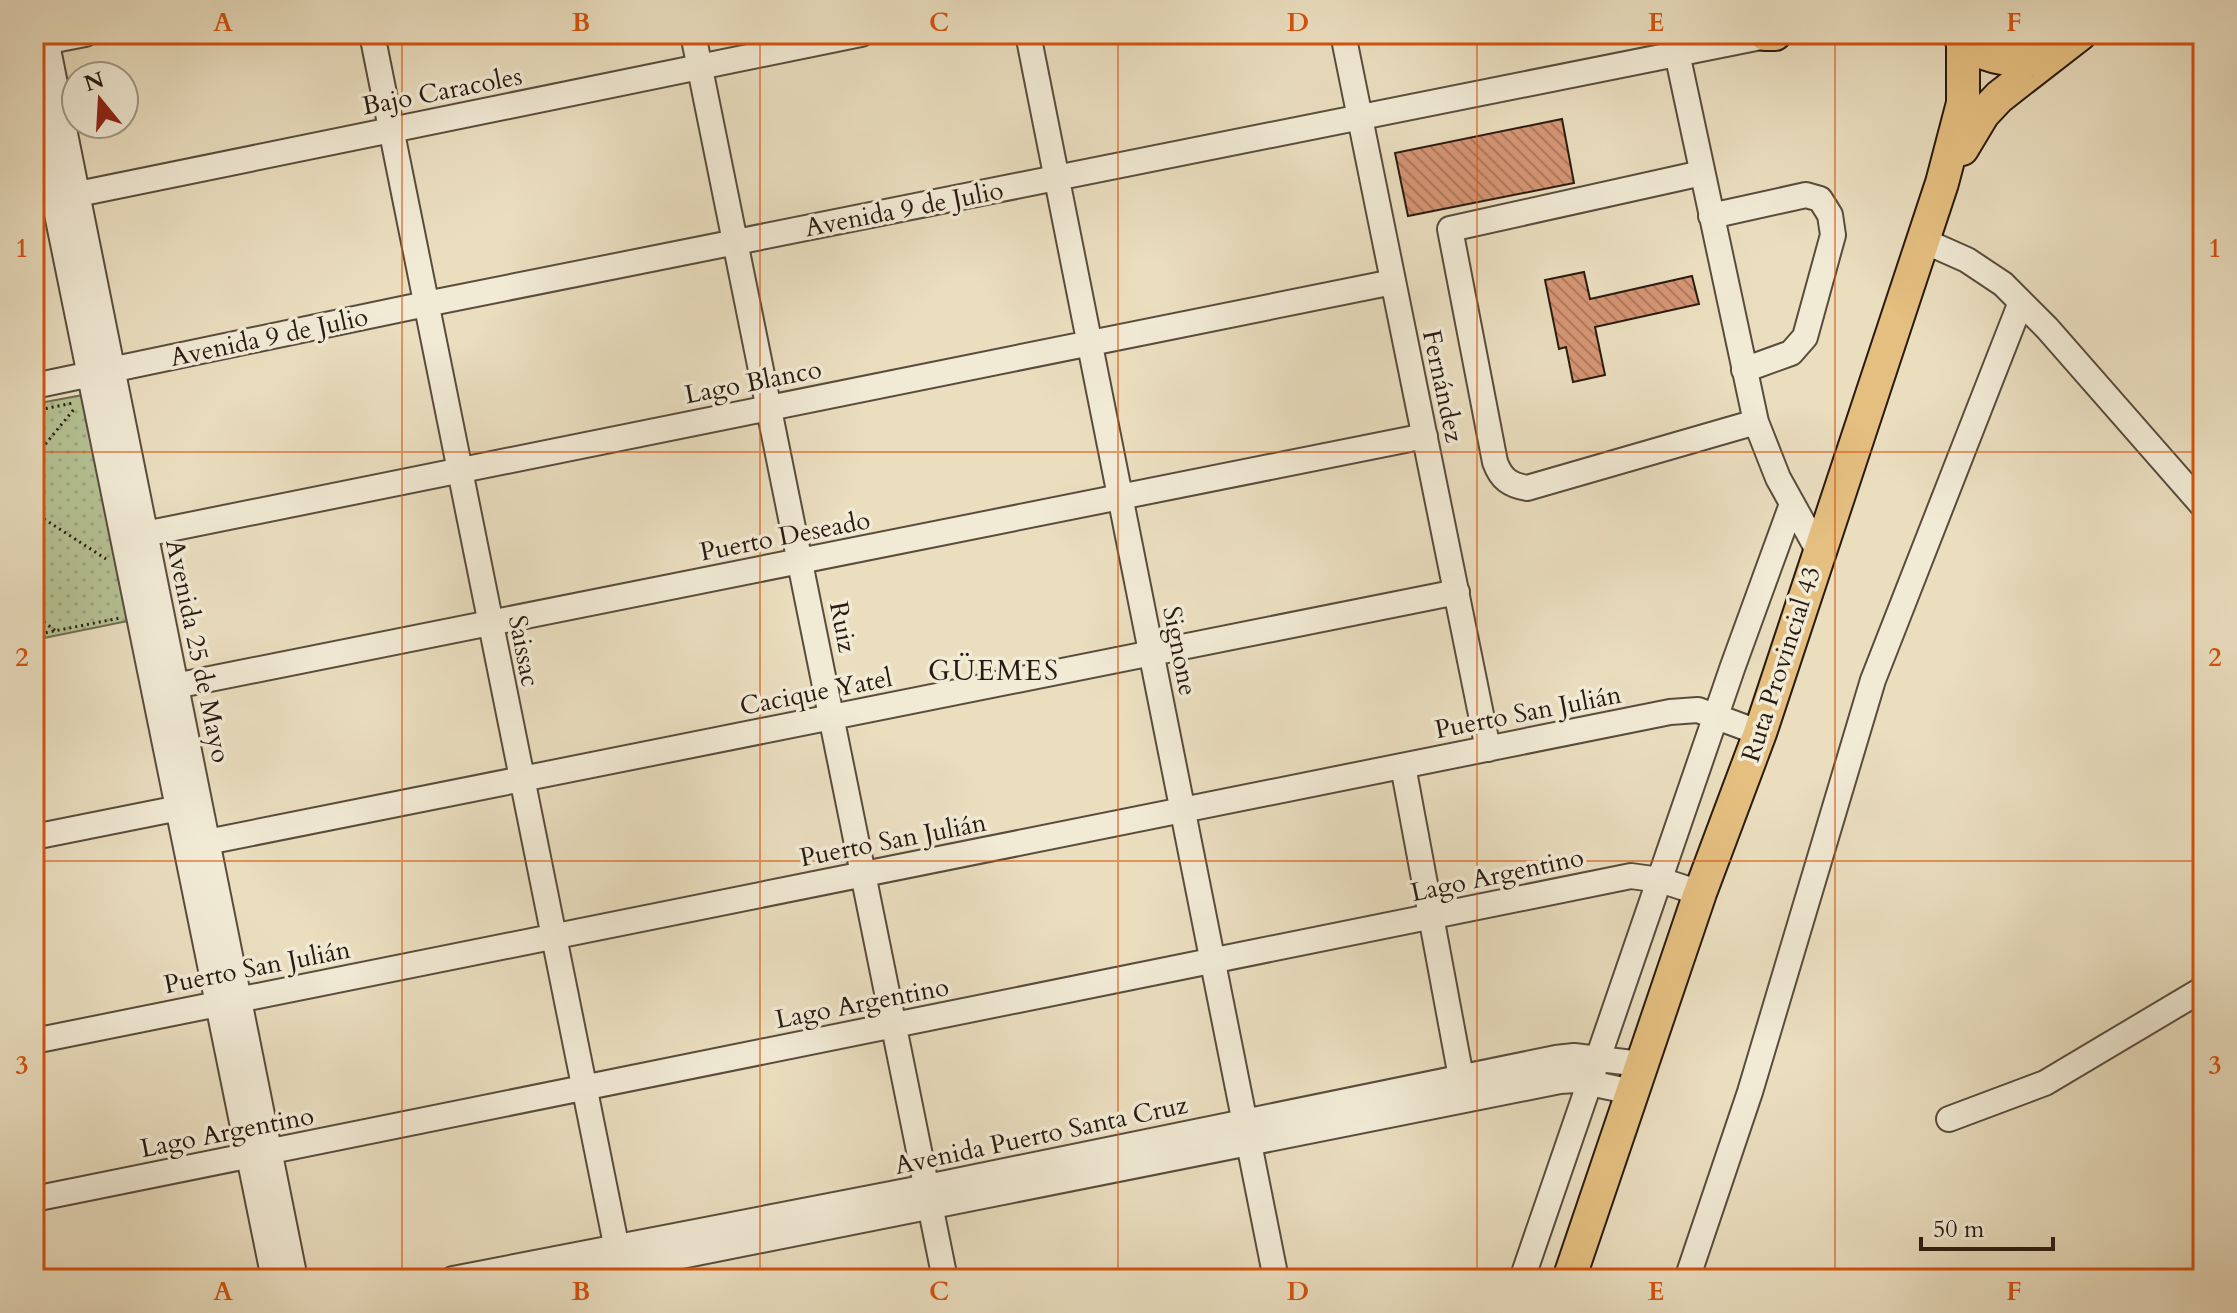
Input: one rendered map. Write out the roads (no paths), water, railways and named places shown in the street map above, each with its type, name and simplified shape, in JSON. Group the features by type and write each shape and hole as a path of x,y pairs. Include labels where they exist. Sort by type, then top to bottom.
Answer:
{"main road":[{"path":"1942,183 1983,114 2013,82 2080,34"},
{"path":"1959,37 2000,60 2046,57"},
{"name":"Ruta Provincial 43","path":"1569,1279 1700,893 1760,733 1942,183 1963,103 1959,37"}],"street":[{"path":"42,40 85,34"},
{"name":"Saissac","path":"372,34 620,1265"},
{"name":"Ruiz","path":"693,34 945,1279"},
{"name":"Bajo Caracoles","path":"55,199 861,34"},
{"name":"Signone","path":"1028,34 1276,1279"},
{"name":"Fernández","path":"1343,34 1488,749"},
{"name":"Avenida 9 de Julio","path":"34,386 426,304 1768,35"},
{"name":"Avenida 25 de Mayo","path":"42,40 55,199"},
{"path":"1677,53 1756,422 1792,504 1819,552"},
{"name":"Avenida 25 de Mayo","path":"34,101 55,199 101,373 127,540 166,688 259,1154 274,1279"},
{"path":"1702,173 1450,229 1495,462 1499,473 1512,485 1527,488 1756,422"},
{"path":"1711,216 1806,195 1820,199 1830,215 1833,235 1805,337 1791,353 1744,370"},
{"path":"1922,240 1967,260 2003,284 2203,506"},
{"name":"Lago Blanco","path":"127,540 1393,282"},
{"path":"1687,1279 1750,1092 1873,680 2021,302"},
{"name":"Puerto Deseado","path":"166,688 1425,436"},
{"path":"1522,1279 1792,504"},
{"name":"Cacique Yatel","path":"197,844 1457,592"},
{"name":"Avenida 25 de Mayo","path":"166,688 179,808 197,844"},
{"name":"Puerto San Julián","path":"34,1041 1670,712 1698,710 1760,733"},
{"path":"1403,766 1461,1077"},
{"path":"34,837 179,808"},
{"name":"Lago Argentino","path":"34,1199 1213,963 1631,876 1660,880 1700,893"},
{"path":"1949,1119 2045,1083 2203,989"},
{"name":"Avenida Puerto Santa Cruz","path":"1248,1132 1461,1077 1556,1058 1598,1059 1636,1078"},
{"name":"Avenida Puerto Santa Cruz","path":"566,1279 929,1197 1248,1132 1560,1081 1636,1078"},
{"name":"Avenida 25 de Mayo","path":"259,1154 295,1279"},
{"name":"Avenida Puerto Santa Cruz","path":"453,1279 620,1265"}],"district":[{"name":"GÜEMES","path":"994,671"}]}
